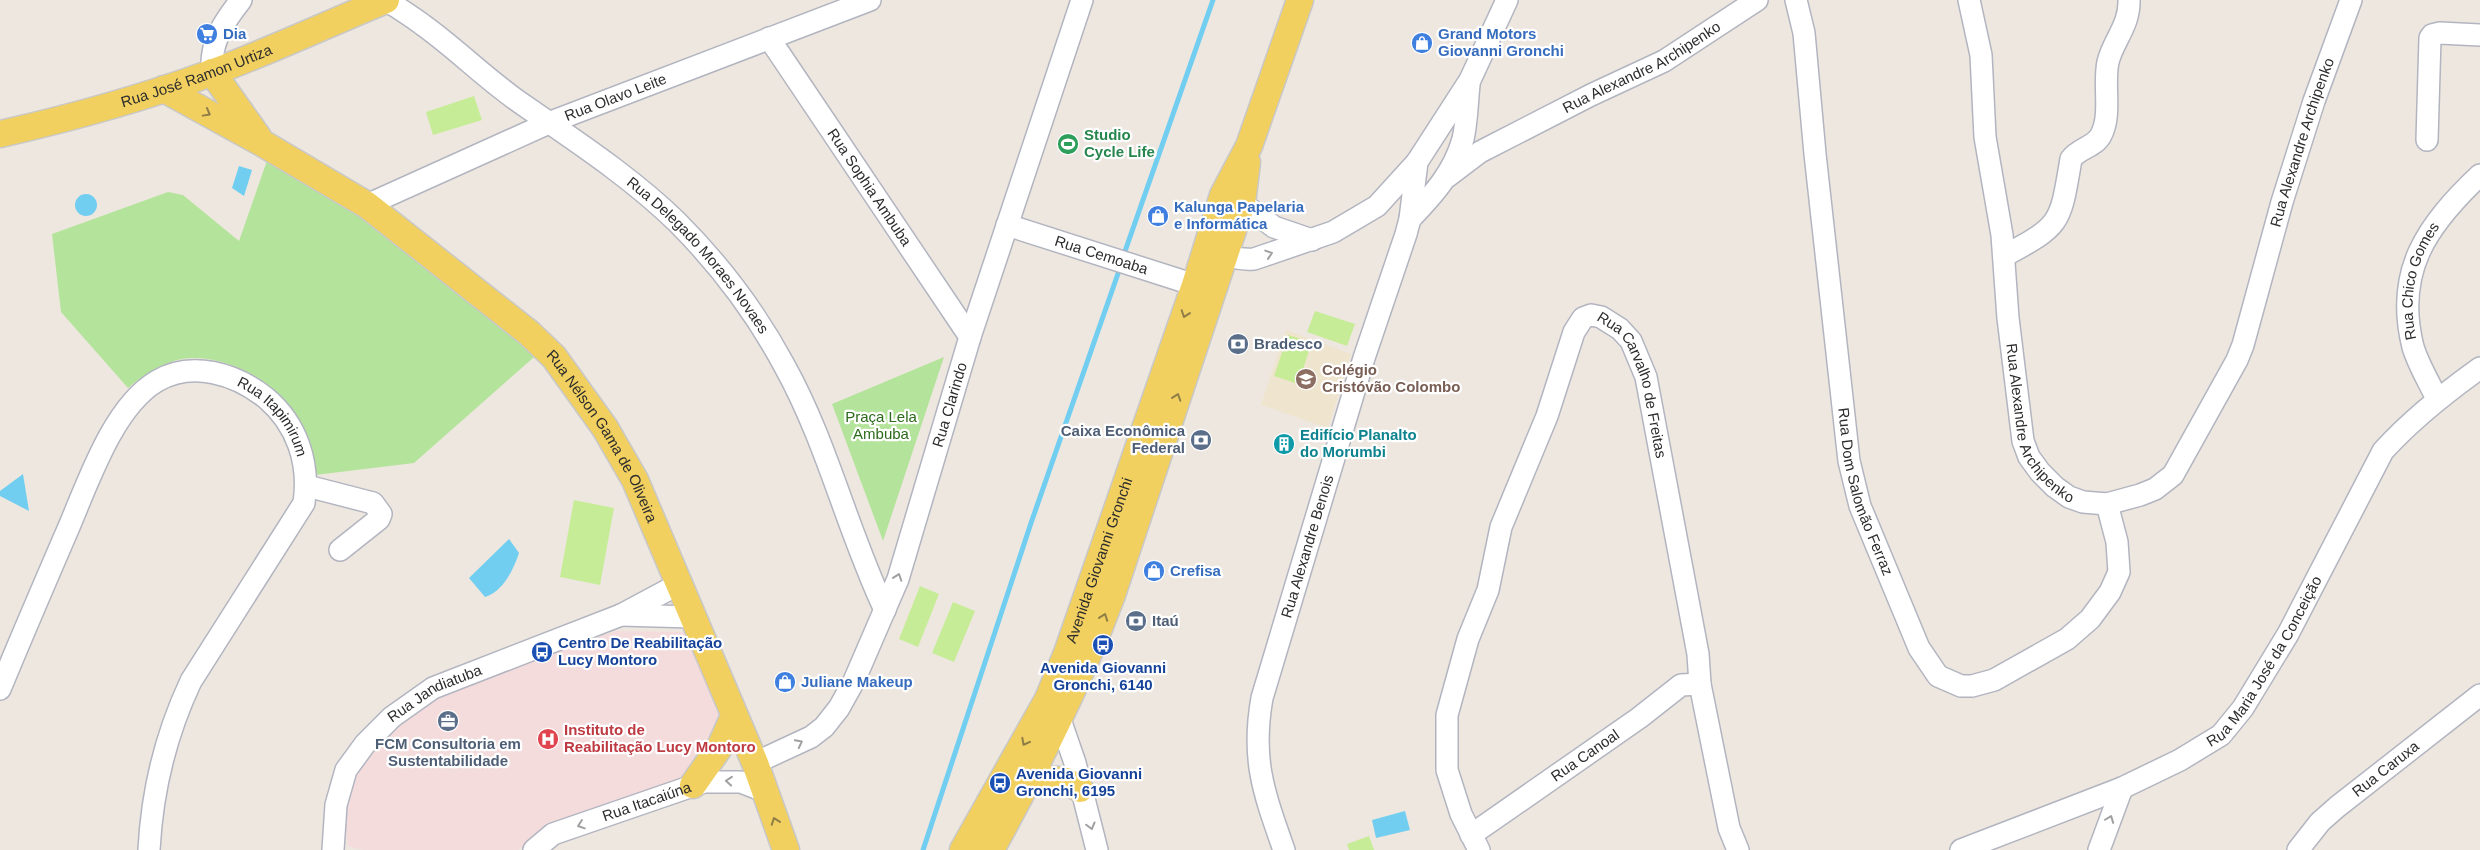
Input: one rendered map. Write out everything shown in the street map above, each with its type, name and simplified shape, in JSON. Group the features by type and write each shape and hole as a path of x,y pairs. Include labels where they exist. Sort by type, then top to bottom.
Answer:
{"main road":[{"name":"Rua José Ramon Urtiza","path":"0,134 47,124 164,89 212,72 386,0"},
{"name":"Avenida Giovanni Gronchi","path":"963,850 1092,650 1112,595 1232,199 1300,0"},
{"name":"Rua Nélson Gama de Oliveira","path":"212,72 262,143"},
{"name":"Rua Nélson Gama de Oliveira","path":"164,89 262,143 367,205 521,326 554,357 605,428 635,480 755,763 786,850"},
{"name":"Avenida Giovanni Gronchi","path":"991,850 1031,777 1080,616 1194,285 1218,244"},
{"path":"693,785 718,749 734,716"},
{"path":"1031,777 1066,781 1080,789"}],"street":[{"path":"212,72 216,37 241,0"},
{"name":"Rua Delegado Moraes Novaes","path":"386,0 424,25 524,106 551,122 676,222 714,263 762,326 796,388 869,577 885,610"},
{"name":"Rua Olavo Leite","path":"367,205 551,122 870,0"},
{"name":"Rua Clarindo","path":"755,763 799,744 824,727 839,708 854,681 885,610 898,579 970,337 1082,0"},
{"name":"Rua Alexandre Benois","path":"1284,850 1261,779 1257,746 1262,698 1364,358 1412,209 1417,162 1470,80 1507,0"},
{"name":"Rua Alexandre Archipenko","path":"1447,177 1480,152 1591,95 1664,61 1757,0"},
{"name":"Rua Dom Salomão Ferraz","path":"1796,0 1804,32 1815,154 1849,461 1860,506 1893,587 1919,648 1938,676 1962,686 1972,686 1994,680 2067,639 2090,619 2110,592 2120,572 2117,542 2107,504"},
{"name":"Rua Alexandre Archipenko","path":"1969,0 1981,55 1985,137 2004,256 2018,414 2023,441 2029,457 2040,472 2069,497 2082,502 2107,504 2155,488 2173,475 2237,360 2314,101 2351,0"},
{"path":"2004,256 2044,233 2058,219 2064,205 2072,160 2075,154 2100,137 2104,127 2108,63 2123,31 2129,0"},
{"path":"2427,140 2430,38 2432,35 2440,33 2480,35"},
{"name":"Rua Sophia Ambuba","path":"769,38 970,337"},
{"name":"Rua Alexandre Benois","path":"1412,209 1434,195 1447,177 1463,138 1470,80"},
{"name":"Rua Alexandre Archipenko","path":"1432,141 1523,131"},
{"path":"1218,244 1241,260 1254,258 1333,232 1377,206 1417,162"},
{"name":"Rua Chico Gomes","path":"2437,399 2413,348 2406,300 2408,283 2415,262 2433,226 2445,210 2480,175"},
{"path":"1232,199 1274,227 1312,240"},
{"path":"1377,206 1412,209"},
{"name":"Rua Cemoaba","path":"1007,225 1194,285"},
{"name":"Rua Carvalho de Freitas","path":"1475,842 1451,788 1447,770 1447,715 1468,640 1488,590 1501,526 1547,416 1574,332 1583,318 1588,315 1601,317 1620,329 1631,341 1646,377 1698,654 1700,684 1729,828 1738,850"},
{"name":"Rua Maria José da Conceição","path":"1961,850 2122,788 2207,745 2221,734 2234,719 2288,634 2383,451 2401,431 2437,399 2480,368"},
{"name":"Rua Itapimirum","path":"0,689 107,442 134,402 156,381 177,372 219,373 260,393 276,407 290,423 300,447 306,471 307,486 304,503 191,681 178,708 156,787 149,850"},
{"path":"307,486 364,500 373,503 379,509 381,514 379,519 340,550"},
{"name":"Rua Jandiatuba","path":"333,850 336,805 346,770 365,744 392,716 433,688 621,615 679,584"},
{"name":"Rua Jandiatuba","path":"621,615 692,617"},
{"name":"Rua Canoal","path":"1475,842 1681,685 1700,684"},
{"name":"Rua Caruxa","path":"2298,850 2320,822 2337,807 2480,695"},
{"path":"1053,709 1075,762 1080,789 1097,850"},
{"name":"Rua Itacaiúna","path":"534,850 553,834 704,782 729,780 741,782 764,791"},
{"path":"2098,850 2122,788"}],"shaded area":[{"name":"Colégio Cristóvão Colombo","path":"1286,330 1351,354 1328,428 1261,405"},
{"name":"Instituto de Reabilitação Lucy Montoro","path":"616,631 684,632 724,722 687,779 532,835 519,850 362,850 348,846 342,804 350,774 411,711 507,668"}],"green space":[{"path":"474,96 482,120 433,135 426,112"},
{"path":"270,152 348,200 541,351 414,463 315,475 305,440 295,415 281,396 256,377 242,369 212,360 182,359 167,363 153,370 128,388 61,312 52,234 168,192 183,195 239,241"},
{"path":"1315,311 1355,324 1347,346 1307,332"},
{"path":"1288,335 1312,342 1298,384 1274,376"},
{"name":"Praça Lela Ambuba","path":"944,357 883,541 832,404"},
{"path":"574,500 614,508 600,585 560,577"},
{"path":"920,586 939,594 918,647 899,639"},
{"path":"953,602 975,611 954,662 932,653"},
{"path":"1369,836 1374,850 1349,850 1347,844"}],"water":[{"path":"239,166 252,170 244,196 232,188"},
{"path":"86,194 94,197 97,205 94,213 86,216 78,213 75,205 78,197"},
{"path":"23,474 29,511 0,496 0,491"},
{"path":"509,539 519,553 517,560 502,585 485,597 469,578"},
{"path":"1405,811 1410,830 1376,838 1372,820"}],"waterway":[{"path":"1123,257 1213,0"},
{"path":"923,850 1031,523 1121,265"}],"place":[{"name":"Dia","path":"207,34"},
{"name":"Grand Motors Giovanni Gronchi","path":"1422,43"},
{"name":"Studio Cycle Life","path":"1068,144"},
{"name":"Kalunga Papelaria e Informática","path":"1158,216"},
{"name":"Bradesco","path":"1238,344"},
{"name":"Colégio Cristóvão Colombo","path":"1306,379"},
{"name":"Caixa Econômica Federal","path":"1201,440"},
{"name":"Edifício Planalto do Morumbi","path":"1284,444"},
{"name":"Crefisa","path":"1154,571"},
{"name":"Itaú","path":"1136,621"},
{"name":"Avenida Giovanni Gronchi, 6140","path":"1103,645"},
{"name":"Centro De Reabilitação Lucy Montoro","path":"542,652"},
{"name":"Juliane Makeup","path":"785,682"},
{"name":"FCM Consultoria em Sustentabilidade","path":"448,721"},
{"name":"Instituto de Reabilitação Lucy Montoro","path":"548,739"},
{"name":"Avenida Giovanni Gronchi, 6195","path":"1000,783"}]}
